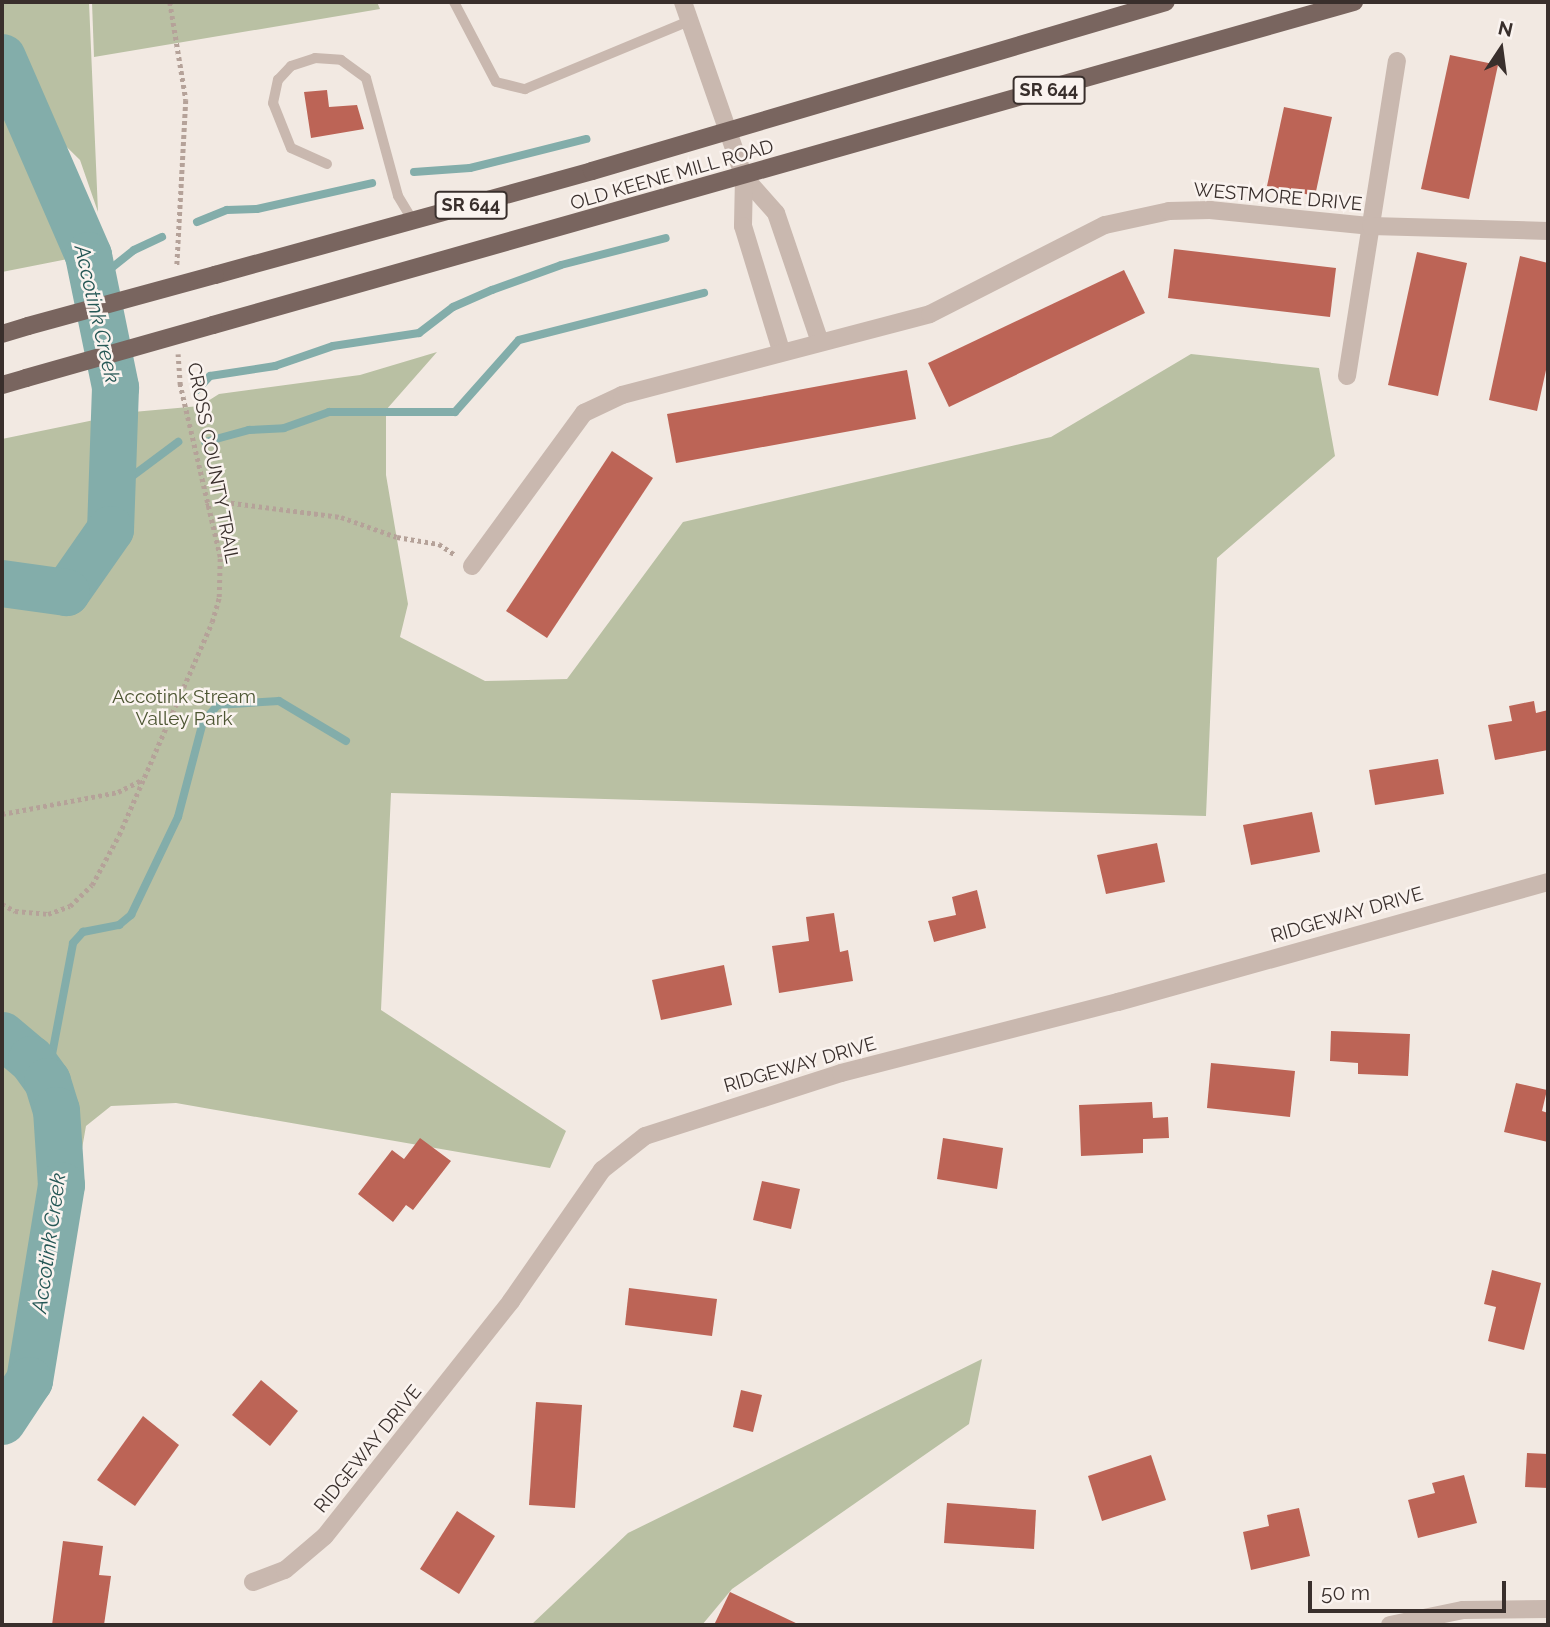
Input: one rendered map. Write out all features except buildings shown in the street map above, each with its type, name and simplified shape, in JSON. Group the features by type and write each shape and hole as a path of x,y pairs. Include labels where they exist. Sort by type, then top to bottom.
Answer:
{"main road":[{"name":"OLD KEENE MILL ROAD","path":"2,334 413,221 1166,2"},
{"name":"OLD KEENE MILL ROAD","path":"2,385 744,177 1354,2"}],"street":[{"path":"683,2 744,177 743,226 781,350"},
{"path":"1347,376 1397,61"},
{"path":"744,177 776,213 819,340"},
{"name":"WESTMORE DRIVE","path":"472,566 584,413 622,395 819,340 930,314 993,286 1080,237 1135,217 1210,210 1371,226 1548,232"},
{"name":"RIDGEWAY DRIVE","path":"253,1582 285,1570 325,1536 511,1301 602,1170 645,1136 841,1073 1118,1002 1548,882"},
{"path":"1390,1625 1464,1610 1548,1609"}],"lane":[{"path":"454,2 496,82 525,89 689,21"},
{"path":"327,164 291,148 273,103 278,80 291,66 314,58 341,60 366,78 398,196 413,221"}],"path":[{"path":"170,2 186,100 177,271"},
{"name":"CROSS COUNTY TRAIL","path":"2,904 15,911 48,914 82,897 119,835 219,597 219,557 180,385 177,347"},
{"path":"206,506 218,501 341,517 397,537 439,544 472,566"},
{"path":"2,814 118,792 144,778"}],"green space":[{"path":"2,2 89,2 98,212 80,160 33,114 88,255 2,272"},
{"path":"92,2 377,2 380,9 94,57"},
{"name":"Accotink Stream Valley Park","path":"437,352 386,410 386,475 408,604 400,637 485,681 567,679 683,522 1051,437 1191,354 1319,368 1335,456 1217,558 1206,816 391,793 381,1010 566,1131 550,1168 176,1103 111,1106 86,1126 37,1403 2,1447 2,439 133,412 200,406 219,394 360,375"},
{"path":"982,1359 969,1424 732,1589 702,1625 531,1625 628,1533"}],"waterway":[{"name":"Accotink Creek","path":"2,57 88,255 115,387 110,529 66,592 2,583"},
{"path":"414,172 470,168 586,139"},
{"path":"197,222 227,210 257,209 372,183"},
{"path":"94,282 134,250 162,237"},
{"path":"197,390 210,376 275,366 333,346 419,333 453,307 492,290 561,265 666,238"},
{"path":"205,442 249,430 284,428 329,412 455,412 519,340 704,293"},
{"path":"111,492 178,442"},
{"path":"47,1081 73,943 83,932 119,925 131,915 178,817 203,722 218,705 279,701 346,741"},
{"name":"Accotink Creek","path":"2,1035 31,1059 47,1081 56,1110 61,1185 29,1380 2,1421"}]}
